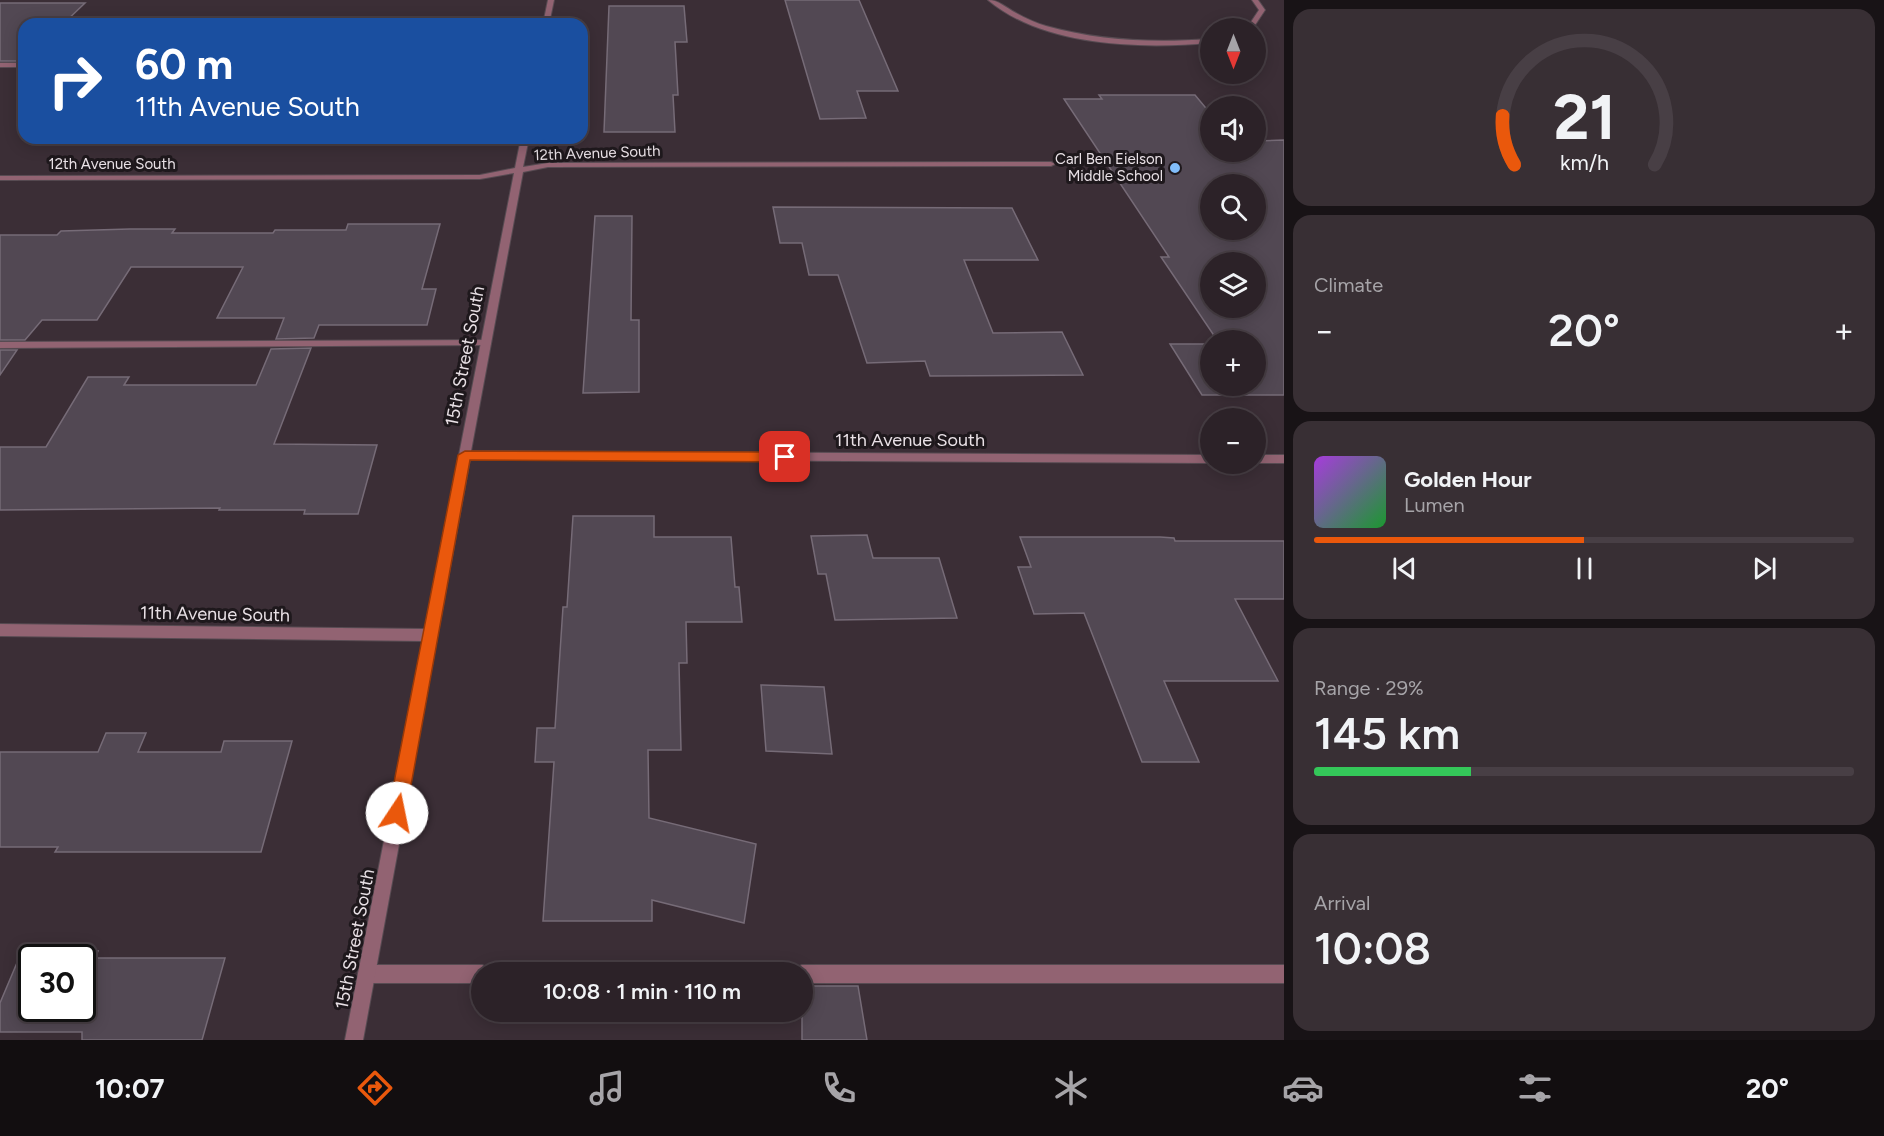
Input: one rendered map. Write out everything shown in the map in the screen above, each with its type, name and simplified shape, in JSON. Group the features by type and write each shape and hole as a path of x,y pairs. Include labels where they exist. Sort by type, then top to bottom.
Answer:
{"street":[{"path":"547,18 551,0"},
{"path":"991,0 1006,12 1051,28 1105,40 1165,45 1200,42"},
{"path":"1255,0 1262,10 1257,18"},
{"path":"0,65 18,65"},
{"name":"15th Street South","path":"354,1040 524,144"},
{"name":"12th Avenue South","path":"0,178 480,177 548,165 1050,164"},
{"path":"0,345 486,343"},
{"name":"11th Avenue South","path":"465,455 1200,459"},
{"path":"1266,459 1284,459"},
{"name":"11th Avenue South","path":"0,630 430,635"},
{"path":"366,975 471,974"},
{"path":"813,974 1284,974"}],"building":[{"path":"785,0 859,0 898,91 857,91 866,118 820,119"},
{"path":"0,3 85,3 69,18 18,18 18,61 0,61"},
{"path":"609,6 684,6 687,42 675,42 678,95 673,95 675,132 604,132"},
{"path":"1099,95 1195,95 1200,101 1200,162 1266,162 1266,141 1284,140 1284,395 1266,395 1266,330 1210,330 1202,318 1266,318 1266,252 1200,252 1200,315 1161,257 1169,257 1064,99 1102,99"},
{"path":"773,207 1012,208 1038,260 964,260 993,333 1062,332 1083,375 930,376 925,361 867,363 838,275 809,275 802,243 780,243"},
{"path":"595,216 632,216 631,320 639,320 639,392 583,393"},
{"path":"348,224 440,224 422,289 436,289 427,325 319,325 314,338 276,339 284,318 217,318 243,267 131,267 97,320 42,320 25,340 0,340 0,235 57,235 61,231 130,229 175,229 172,233 273,233 275,230 346,230"},
{"path":"1170,344 1200,344 1200,392"},
{"path":"311,348 274,444 377,445 358,514 304,514 305,510 219,510 220,508 0,510 0,447 46,447 88,377 129,377 124,385 256,385 271,349"},
{"path":"0,350 17,350 0,375"},
{"path":"573,516 654,516 654,537 731,537 735,587 739,587 742,622 686,622 687,663 679,663 681,750 648,750 649,818 756,844 744,923 652,900 652,921 543,921 554,762 535,762 537,728 555,728 563,607 567,607"},
{"path":"867,535 873,558 939,558 957,618 835,620 826,574 818,574 811,536"},
{"path":"1020,537 1160,537 1174,538 1175,541 1284,541 1284,599 1235,599 1278,681 1164,681 1199,762 1142,762 1084,613 1034,614 1018,567 1031,567"},
{"path":"761,685 824,687 832,754 766,751"},
{"path":"106,733 146,733 138,752 221,752 224,741 292,741 261,852 55,852 58,847 0,847 0,752 98,752"},
{"path":"96,958 225,958 202,1040 82,1040 82,1032 0,1032 0,1003 18,960 18,1022 96,1022"},
{"path":"813,986 858,986 867,1040 802,1040 802,1022 813,1022"}],"place":[{"name":"Carl Ben Eielson Middle School","path":"1175,168"}],"route":[{"path":"397,813 465,455 785,457"}]}
